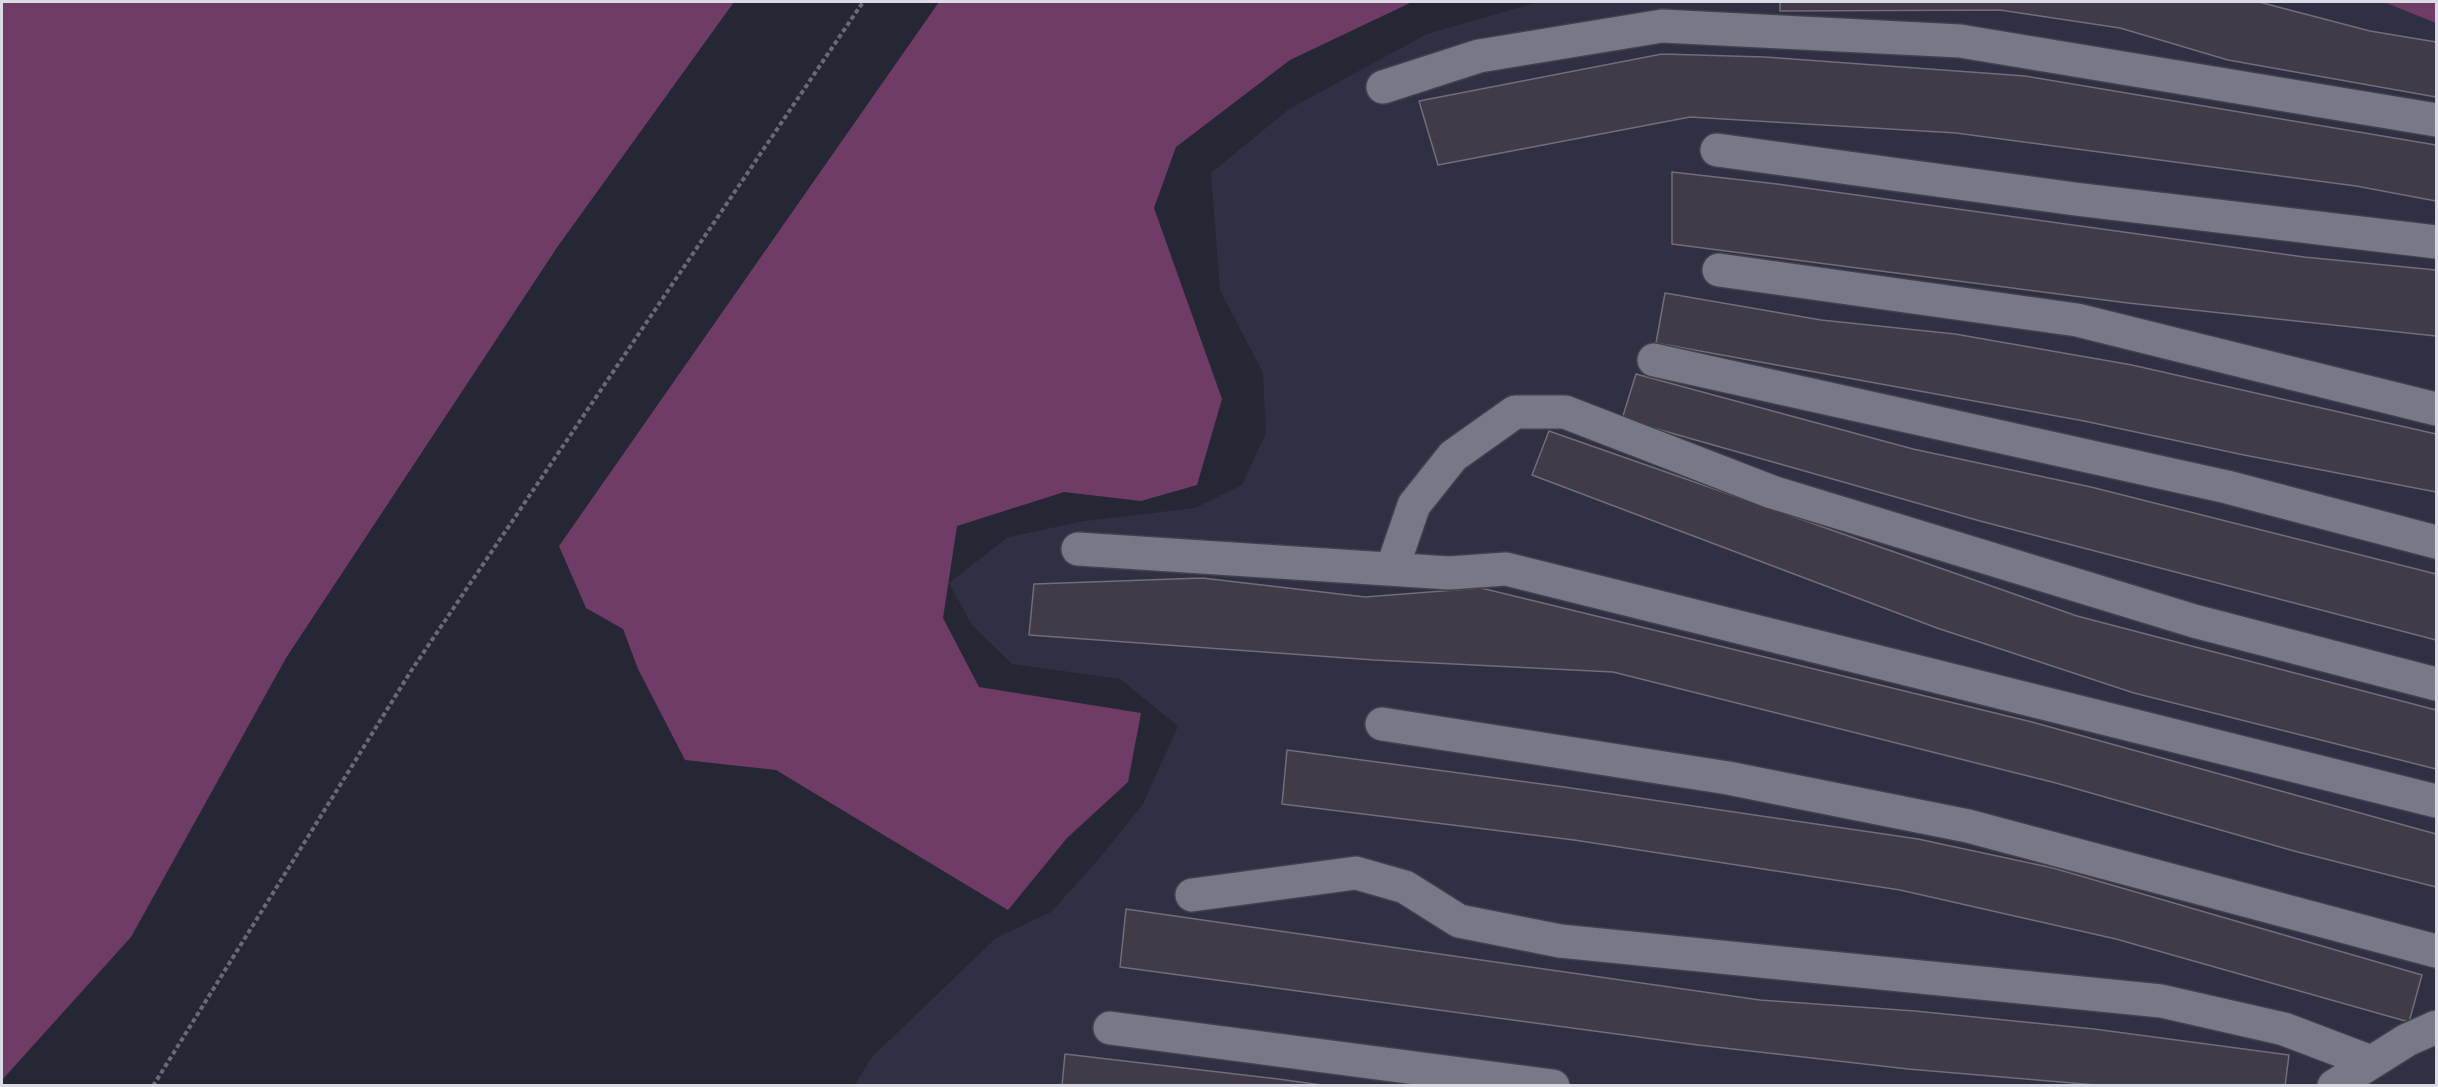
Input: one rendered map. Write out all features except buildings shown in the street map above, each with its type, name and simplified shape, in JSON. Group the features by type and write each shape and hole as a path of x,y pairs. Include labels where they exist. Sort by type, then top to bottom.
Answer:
{"street":[{"path":"1383,87 1479,56 1662,26 1960,41 2436,120"},
{"path":"1717,150 2075,199 2436,243"},
{"path":"1719,270 2077,320 2436,409"},
{"path":"1654,360 2227,487 2436,542"},
{"path":"1392,569 1414,505 1453,456 1515,412 1565,412 1772,492 2194,621 2436,684"},
{"path":"1078,549 1449,573 1506,569 2436,801"},
{"path":"1382,724 1728,778 1968,826 2436,951"},
{"path":"1191,895 1356,873 1405,887 1459,921 1560,941 2161,1000 2284,1029 2371,1062"},
{"path":"2334,1086 2407,1040 2436,1027"},
{"path":"1110,1028 1553,1086"}],"path":[{"path":"153,1086 411,671 863,2"}],"shaded area":[{"path":"2,2 734,2 558,246 286,658 131,937 2,1080"},
{"path":"939,2 1412,2 1290,60 1176,147 1154,208 1222,399 1197,485 1141,501 1064,492 957,526 943,618 979,687 1141,713 1128,782 1067,838 1008,910 776,770 685,760 638,669 623,629 586,608 559,546"},
{"path":"1538,2 2436,2 2436,1085 854,1086 872,1057 996,938 1051,912 1098,860 1143,804 1178,726 1120,679 1012,664 972,625 949,583 1008,537 1085,521 1195,508 1242,485 1266,433 1263,373 1220,290 1211,173 1289,109 1427,34"},
{"path":"2384,2 2436,2 2436,23"}]}
